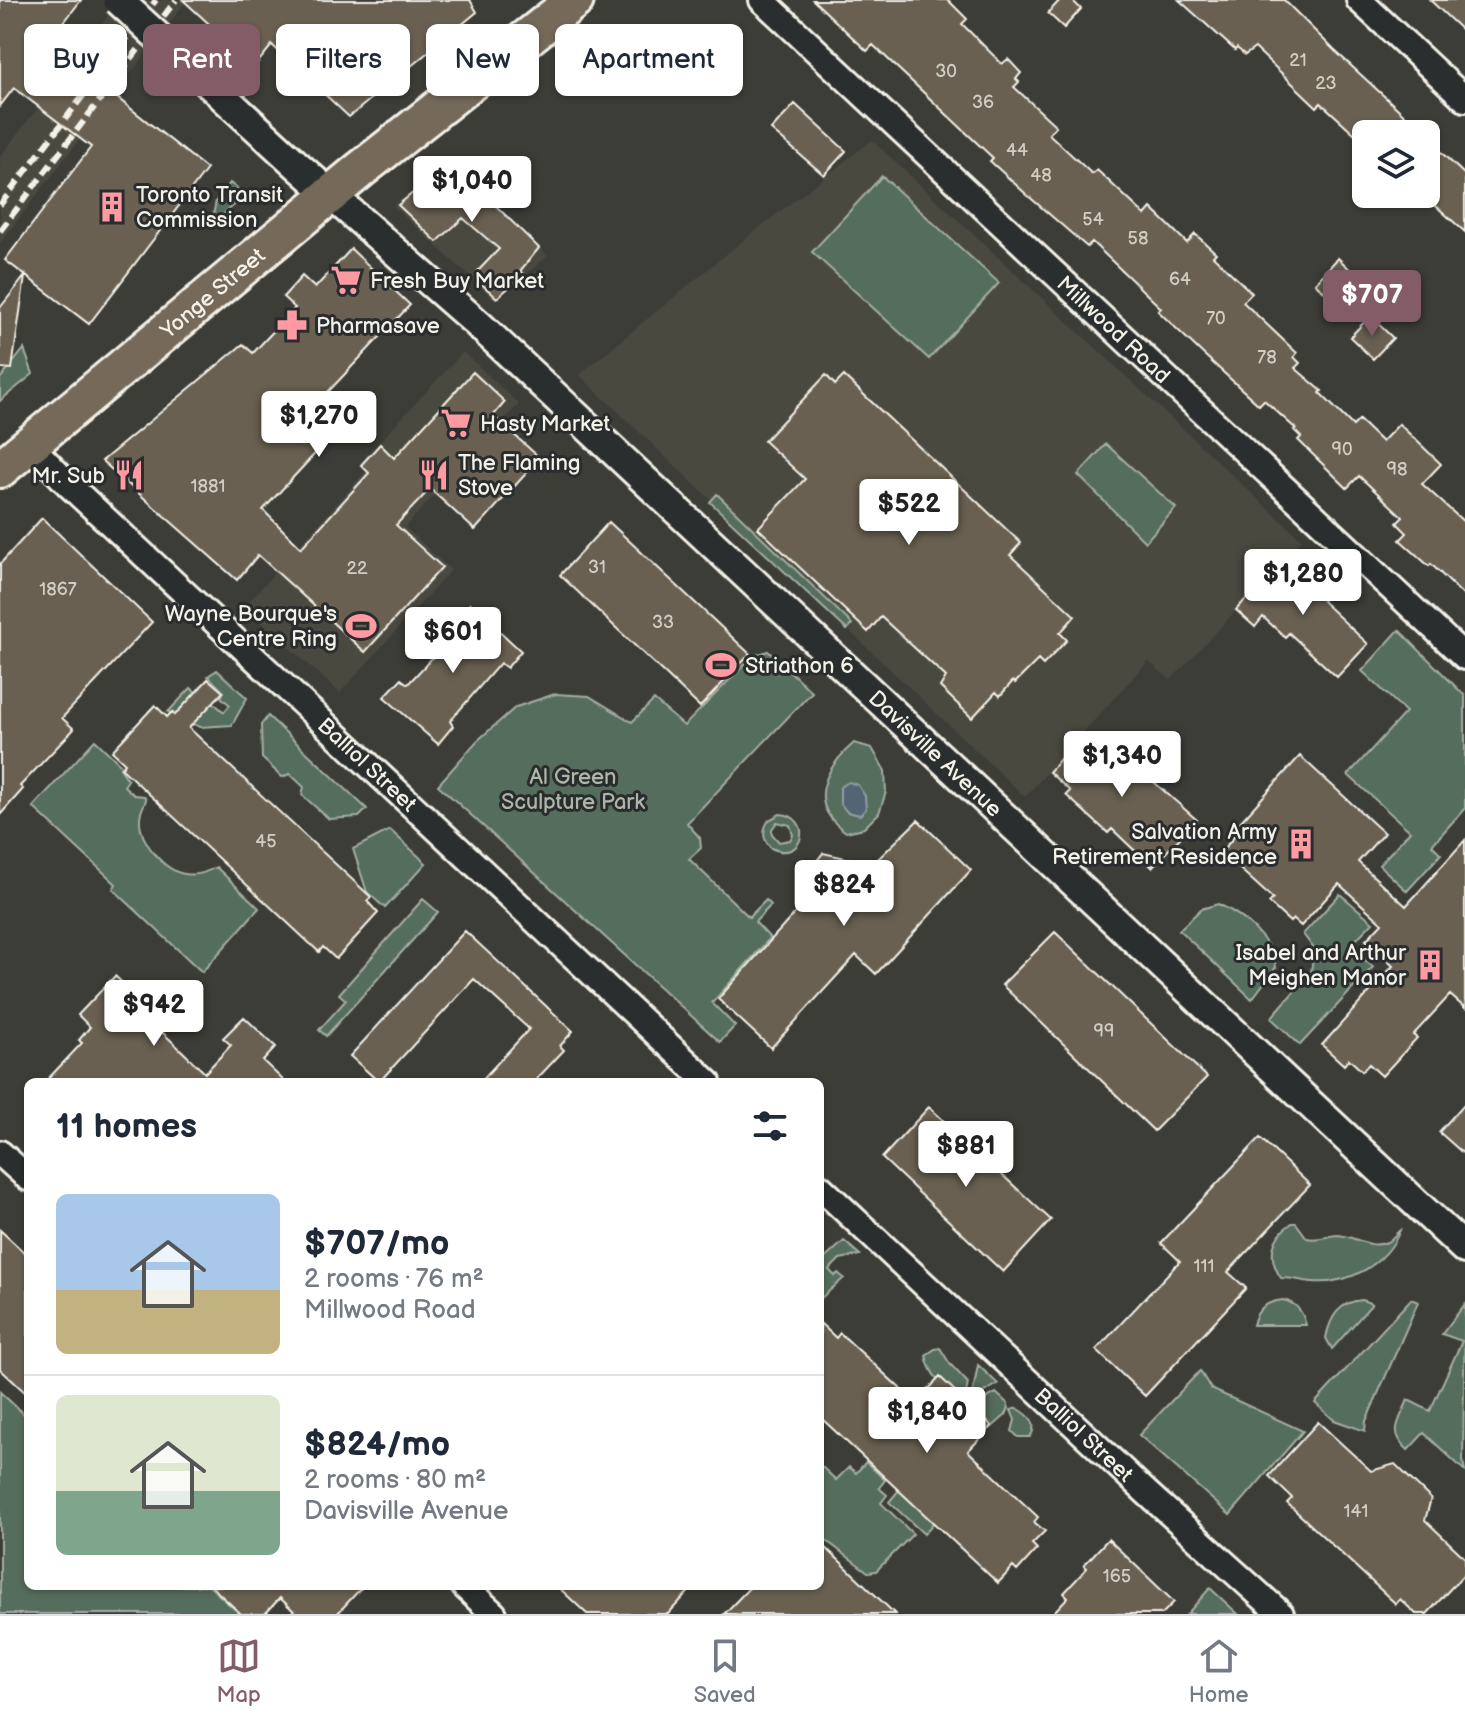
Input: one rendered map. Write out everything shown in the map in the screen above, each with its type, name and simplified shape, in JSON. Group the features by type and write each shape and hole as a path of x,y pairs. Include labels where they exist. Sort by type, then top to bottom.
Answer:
{"main road":[{"name":"Yonge Street","path":"0,469 332,195 575,0"}],"street":[{"name":"Davisville Avenue","path":"118,0 478,324 1465,1249"},
{"name":"Millwood Road","path":"762,0 1465,657"},
{"path":"1359,0 1465,99"},
{"name":"Balliol Street","path":"29,444 70,486 704,1078"},
{"path":"0,1153 24,1174"},
{"name":"Balliol Street","path":"824,1191 1281,1614"},
{"path":"468,1590 494,1614"}],"shaded area":[{"path":"120,0 187,0 169,24 143,24 143,57 127,78 127,24 102,24"},
{"path":"47,96 113,96 0,243 0,157"},
{"path":"872,140 1302,540 1171,680 1148,661 1025,797 579,375"},
{"path":"450,161 548,256 495,300 393,206"},
{"path":"463,352 519,404 405,527 451,570 340,693 244,607 366,471 360,463"}],"green space":[{"path":"882,176 999,283 929,359 812,252"},
{"path":"230,183 239,190 240,200 211,225 216,201"},
{"path":"24,349 33,374 0,401 0,379"},
{"path":"1106,444 1176,508 1145,542 1078,475"},
{"path":"717,494 852,624 847,630 710,502"},
{"path":"1399,630 1465,696 1465,808 1432,845 1441,854 1407,891 1379,865 1410,831 1348,775 1406,712 1362,671"},
{"name":"Al Green Sculpture Park","path":"768,651 812,692 687,823 700,838 701,848 689,859 749,917 766,900 771,905 755,922 770,938 712,1003 735,1026 720,1042 438,785 477,741 516,707 555,694 589,696 632,722 654,700 684,726 753,656"},
{"path":"217,670 247,698 232,725 200,727 168,712 191,688 201,697 205,695 224,712 230,705 221,697 224,692 208,676"},
{"path":"268,716 367,809 359,817 329,819 302,795 304,787 290,774 282,777 262,758 261,725"},
{"path":"95,740 121,765 128,780 124,786 134,795 144,796 146,800 140,827 148,845 161,861 177,872 189,875 201,874 216,867 259,908 202,972 113,889 116,884 33,807"},
{"path":"854,743 872,748 885,771 886,792 879,813 864,828 846,832 826,810 824,787 834,764"},
{"path":"780,814 798,822 801,838 797,845 791,850 771,848 764,834 769,820","holes":["777,822 790,825 793,835 790,840 779,842 772,829"]},
{"path":"390,830 426,863 385,908 367,892 353,849"},
{"path":"1340,894 1373,922 1349,947 1373,967 1300,1045 1271,1018 1311,972 1314,949 1303,934"},
{"path":"423,899 438,912 326,1036 319,1030 346,1000 339,994"},
{"path":"1218,904 1254,929 1273,957 1276,967 1252,999 1179,930 1201,909"},
{"path":"1292,1223 1296,1223 1307,1238 1338,1235 1369,1244 1387,1242 1400,1230 1386,1253 1365,1270 1340,1280 1312,1282 1281,1278 1274,1263 1276,1241"},
{"path":"844,1241 860,1255 840,1259 829,1270 835,1276 838,1273 844,1278 824,1296 824,1259"},
{"path":"1411,1299 1418,1302 1366,1421 1365,1431 1334,1420 1315,1403"},
{"path":"1283,1300 1299,1309 1306,1325 1253,1325 1263,1307"},
{"path":"1362,1300 1372,1304 1332,1349 1326,1338 1333,1317 1347,1304"},
{"path":"1465,1304 1465,1471 1424,1433 1408,1450 1398,1438 1397,1426 1408,1400 1430,1411 1462,1341 1442,1334"},
{"path":"940,1348 968,1383 964,1404 940,1382 928,1363 926,1355"},
{"path":"978,1365 998,1384 973,1398 972,1397"},
{"path":"1200,1371 1211,1389 1303,1431 1230,1515 1139,1435"},
{"path":"0,1392 24,1414 24,1590 213,1590 240,1614 0,1614"},
{"path":"996,1393 1009,1408 1006,1415 990,1429 970,1410"},
{"path":"1017,1408 1033,1424 1030,1437 1018,1437 1012,1431 1015,1420 1011,1410"},
{"path":"866,1462 885,1480 879,1488 887,1495 881,1503 913,1534 876,1571 868,1572 824,1539 824,1469 836,1480 849,1467 856,1473"},
{"path":"899,1490 934,1522 924,1534 889,1502"},
{"path":"1210,1588 1238,1614 1187,1614"}],"water":[{"path":"849,782 858,785 865,796 866,809 860,815 847,812 840,803 840,787"}],"building":[{"name":"Toronto Transit Commission","path":"0,0 81,0 63,24 24,24 24,96 14,88 0,106"},
{"path":"183,0 470,0 477,12 462,24 426,24 426,54 410,67 410,24 276,24 276,49 272,45 260,60 260,24 209,24"},
{"path":"813,0 948,0 967,19 962,24 1002,64 1008,59 1021,73 1014,87 1056,126 1049,134 1092,174 1097,170 1145,215 1151,208 1187,243 1195,234 1216,253 1213,256 1252,293 1243,302 1297,353 1294,357 1300,363 1295,368 1322,391 1320,393 1353,426 1359,420 1382,442 1399,424 1441,464 1422,484 1465,523 1465,597 1400,540 1407,533 1397,523 1403,517 1359,476 1347,488 1298,440 1301,437 1296,429 1264,400 1259,405 1202,353 1158,311 1161,308 1092,242 1087,247 990,161 993,158 873,45 867,51"},
{"path":"1060,0 1072,0 1081,9 1064,28 1048,13"},
{"path":"1179,0 1284,0 1410,120 1352,120 1352,131 1321,103 1317,107 1255,48 1245,55 1237,48 1235,50"},
{"path":"1430,0 1465,0 1465,33"},
{"name":"Toronto Transit Commission","path":"24,96 115,96 207,169 89,324 5,260 91,147"},
{"path":"327,96 375,96 349,117"},
{"path":"795,104 846,151 824,175 771,130"},
{"path":"1440,151 1465,175 1465,232 1438,208"},
{"path":"451,162 539,248 520,271 524,274 497,298 477,280 477,272 499,249 463,218 437,242 398,205"},
{"path":"351,249 410,305 310,411 335,432 263,510 301,548 369,473 361,465 380,444 394,458 473,372 505,402 493,416 540,458 475,530 430,489 396,525 442,567 365,652 258,555 237,580 102,461 243,344 253,353 295,308 283,297 302,276 315,288"},
{"path":"1338,258 1376,294 1352,318 1315,283"},
{"path":"25,276 12,369 0,368 0,308"},
{"path":"1370,316 1393,338 1373,359 1350,337"},
{"path":"826,375 835,385 844,376 1021,543 1010,555 1075,616 1060,633 1067,640 1043,665 1038,660 1000,696 996,692 972,718 940,687 946,677 881,617 868,632 758,528 805,479 764,441"},
{"path":"42,518 152,622 62,718 74,729 20,786 23,789 0,815 0,564"},
{"path":"609,522 750,654 700,707 560,575"},
{"path":"1285,557 1326,596 1322,601 1368,644 1337,677 1289,633 1285,637 1263,617 1255,627 1236,610"},
{"path":"470,604 521,651 507,668 500,663 450,721 453,726 438,744 384,697 401,679 408,684 459,629 453,623"},
{"path":"208,679 223,692 189,728 371,897 367,901 378,913 336,959 323,947 319,952 121,768 125,763 112,751 155,705 167,717 172,712 175,715"},
{"path":"1080,736 1088,743 1093,736 1118,757 1121,753 1197,820 1152,867 1112,829 1108,833 1066,795 1070,791 1049,772"},
{"path":"1300,756 1384,833 1358,862 1406,906 1465,840 1465,1008 1450,995 1413,1035 1417,1038 1382,1076 1369,1064 1362,1071 1349,1059 1344,1065 1322,1045 1393,966 1366,940 1382,923 1339,884 1301,926 1293,919 1290,922 1269,903 1273,899 1221,852 1235,836 1231,832"},
{"path":"918,820 971,870 876,974 856,955 771,1048 718,999 814,892 808,872 823,853 873,864"},
{"path":"465,931 573,1031 560,1046 564,1050 538,1078 484,1078 529,1029 474,979 383,1078 375,1078 350,1056"},
{"path":"1055,932 1207,1077 1154,1131 1002,985"},
{"path":"115,976 166,1024 160,1030 205,1073 231,1045 223,1038 244,1017 276,1047 263,1061 281,1078 49,1078 82,1043 79,1040 90,1027 78,1015"},
{"path":"1465,1103 1465,1155 1439,1132"},
{"path":"929,1107 1051,1220 1003,1272 882,1158"},
{"path":"1260,1138 1310,1185 1228,1272 1246,1288 1145,1396 1096,1350 1180,1261 1161,1243"},
{"path":"0,1230 24,1252 24,1391 0,1369"},
{"path":"824,1327 836,1338 840,1333 916,1403 940,1377 992,1426 968,1451 1038,1517 1034,1522 1045,1531 1032,1544 1037,1549 1017,1571 1013,1567 998,1583 824,1421"},
{"path":"1318,1422 1371,1471 1395,1464 1431,1499 1425,1520 1465,1558 1465,1573 1427,1614 1416,1614 1400,1599 1396,1604 1287,1503 1292,1498 1269,1476"},
{"path":"1108,1539 1174,1602 1162,1614 1052,1614 1068,1597 1064,1593 1087,1568 1084,1565"},
{"path":"824,1546 895,1614 724,1614 747,1590 824,1590"},
{"path":"215,1590 359,1590 337,1614 297,1614 280,1598 265,1614 241,1614"},
{"path":"561,1590 690,1590 668,1614 587,1614"}],"railway":[{"path":"0,205 156,0"},
{"path":"0,231 176,0"}],"place":[{"name":"Toronto Transit Commission","path":"112,207"},
{"name":"Fresh Buy Market","path":"346,280"},
{"name":"Pharmasave","path":"292,325"},
{"name":"Hasty Market","path":"456,423"},
{"name":"Mr. Sub","path":"129,475"},
{"name":"The Flaming Stove","path":"434,475"},
{"name":"Wayne Bourque's Centre Ring","path":"361,626"},
{"name":"Striathon 6","path":"721,665"},
{"name":"Salvation Army Retirement Residence","path":"1301,844"},
{"name":"Isabel and Arthur Meighen Manor","path":"1430,965"}]}
